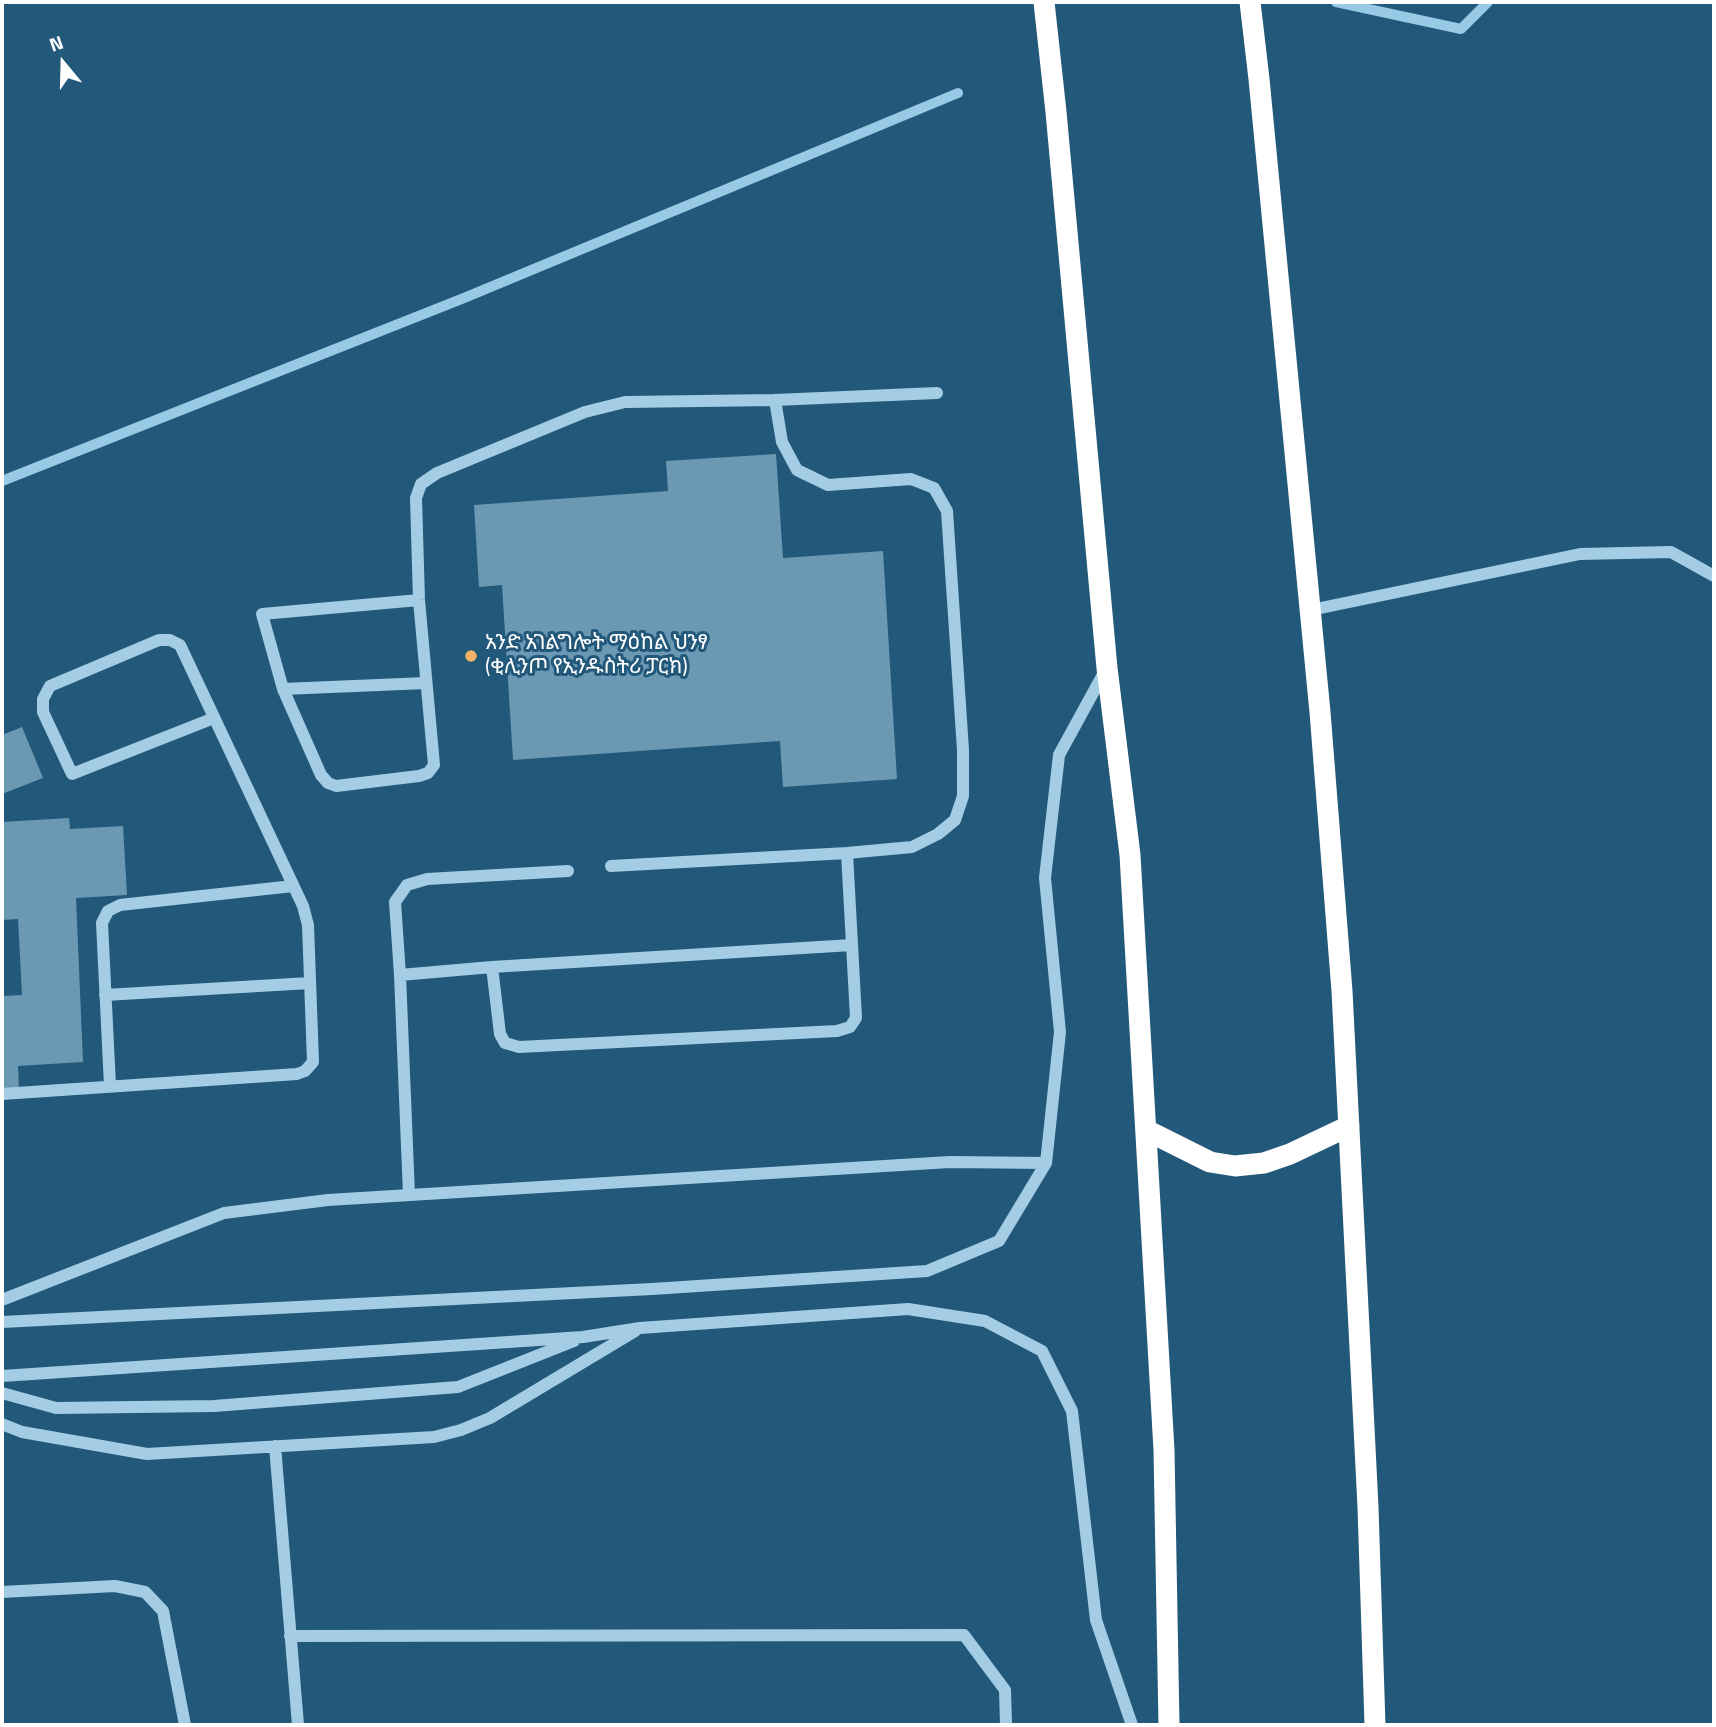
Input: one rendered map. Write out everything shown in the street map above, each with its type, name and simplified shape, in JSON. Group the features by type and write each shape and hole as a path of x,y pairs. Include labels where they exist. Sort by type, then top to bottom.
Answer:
{"highway":[{"path":"1250,2 1311,610 1342,991 1368,1507 1375,1725"},
{"path":"1045,10 1107,668 1130,855 1164,1450 1169,1725"},
{"path":"1146,1130 1210,1162 1235,1166 1264,1163 1290,1154 1349,1126"}],"street":[{"path":"419,600 262,614 284,689 321,775 328,783 336,786 419,776 428,773 434,765 419,600 416,498 421,484 437,473 585,412 625,402 775,400 937,393"},
{"path":"611,866 912,847 938,834 955,820 964,796 964,750 947,511 934,488 911,479 828,485 797,470 782,442 775,400"},
{"path":"1311,610 1580,554 1671,552 1714,576"},
{"path":"2,1094 297,1074 305,1071 313,1062 308,925 303,906 180,645 170,640 159,640 50,686 43,699 43,712 72,774 214,718"},
{"path":"2,1322 652,1289 926,1271 999,1241 1046,1163 1060,1032 1045,878 1059,755 1107,668"},
{"path":"284,689 426,683"},
{"path":"492,967 500,1034 505,1043 519,1047 837,1031 850,1027 856,1018 847,853"},
{"path":"409,1195 395,902 407,885 427,879 568,871"},
{"path":"110,1087 102,923 108,911 120,905 293,886"},
{"path":"400,975 852,945"},
{"path":"105,995 310,984"},
{"path":"2,1300 224,1213 328,1200 950,1162 1046,1163"},
{"path":"2,1376 583,1337 640,1328 908,1309 985,1321 1042,1351 1072,1411 1096,1620 1132,1725"},
{"path":"2,1424 22,1432 147,1454 434,1437 490,1418 640,1328"},
{"path":"2,1392 56,1409 214,1406 458,1387 583,1337"},
{"path":"275,1447 298,1725"},
{"path":"2,1592 116,1586 145,1592 163,1611 185,1725"},
{"path":"290,1636 964,1635 1005,1690 1006,1725"}],"building":[{"path":"776,454 783,558 883,551 897,779 783,787 780,741 513,760 502,585 479,587 474,505 668,491 666,461"},
{"path":"22,727 43,778 2,794 2,735"},
{"path":"69,818 70,829 123,826 127,895 76,898 83,1062 18,1066 19,1089 2,1090 2,996 22,995 18,919 2,920 2,822"}],"waterway":[{"path":"1336,2 1461,29 1488,2"},
{"path":"2,481 464,298 958,93"}],"place":[{"name":"አንድ አገልግሎት ማዕከል ህንፃ (ቂሊንጦ የኢንዱስትሪ ፓርክ)","path":"471,656"}]}
